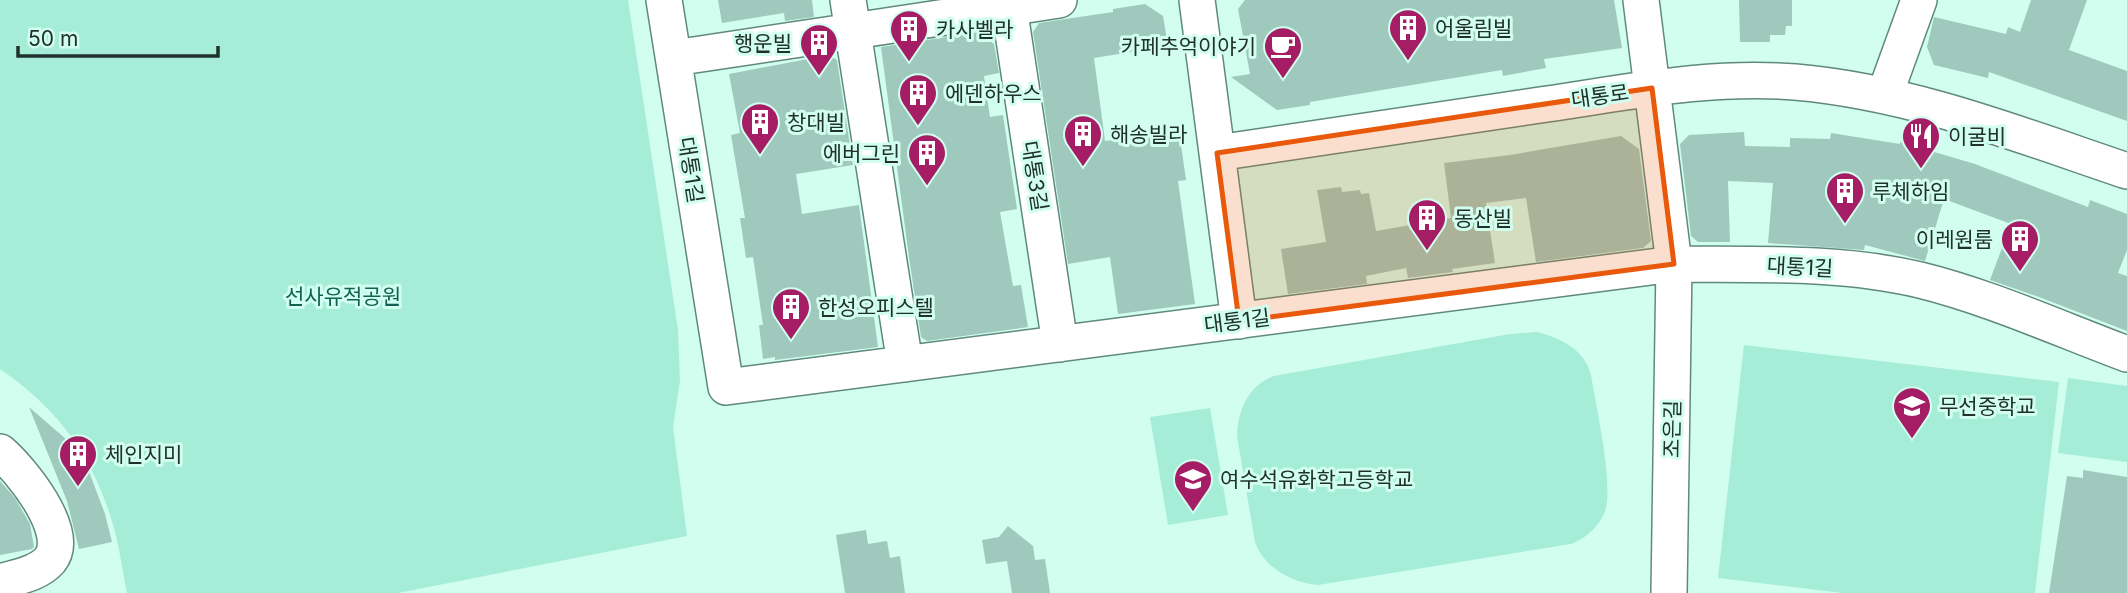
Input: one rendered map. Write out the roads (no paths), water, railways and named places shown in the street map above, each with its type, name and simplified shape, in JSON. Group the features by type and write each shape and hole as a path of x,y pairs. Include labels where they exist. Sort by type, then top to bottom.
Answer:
{"street":[{"name":"대통1길","path":"664,0 726,387 1674,264 1821,265 1918,280 1958,291 2127,354"},
{"path":"674,58 851,15 1059,0"},
{"path":"1198,0 1239,320"},
{"name":"조은길","path":"1641,0 1674,264 1669,593"},
{"path":"1885,94 1919,0"},
{"name":"대통3길","path":"1008,4 1060,344"},
{"path":"851,15 905,364"},
{"name":"대통로","path":"1217,153 1653,88 1732,80 1764,80 1885,94 1957,113 2127,171"},
{"path":"0,452 42,504 52,527 55,546 52,557 44,566 0,582"}],"place":[{"name":"어울림빌","path":"1408,62"},
{"name":"카사벨라","path":"909,63"},
{"name":"행운빌","path":"819,77"},
{"name":"카페추억이야기","path":"1283,80"},
{"name":"에덴하우스","path":"918,127"},
{"name":"창대빌","path":"760,156"},
{"name":"해송빌라","path":"1083,168"},
{"name":"이굴비","path":"1921,170"},
{"name":"에버그린","path":"927,187"},
{"name":"루체하임","path":"1845,225"},
{"name":"동산빌","path":"1427,252"},
{"name":"이레원룸","path":"2020,273"},
{"name":"한성오피스텔","path":"791,341"},
{"name":"무선중학교","path":"1912,440"},
{"name":"체인지미","path":"78,488"},
{"name":"여수석유화학고등학교","path":"1193,513"}],"park label":[{"name":"선사유적공원","path":"343,296"}]}
